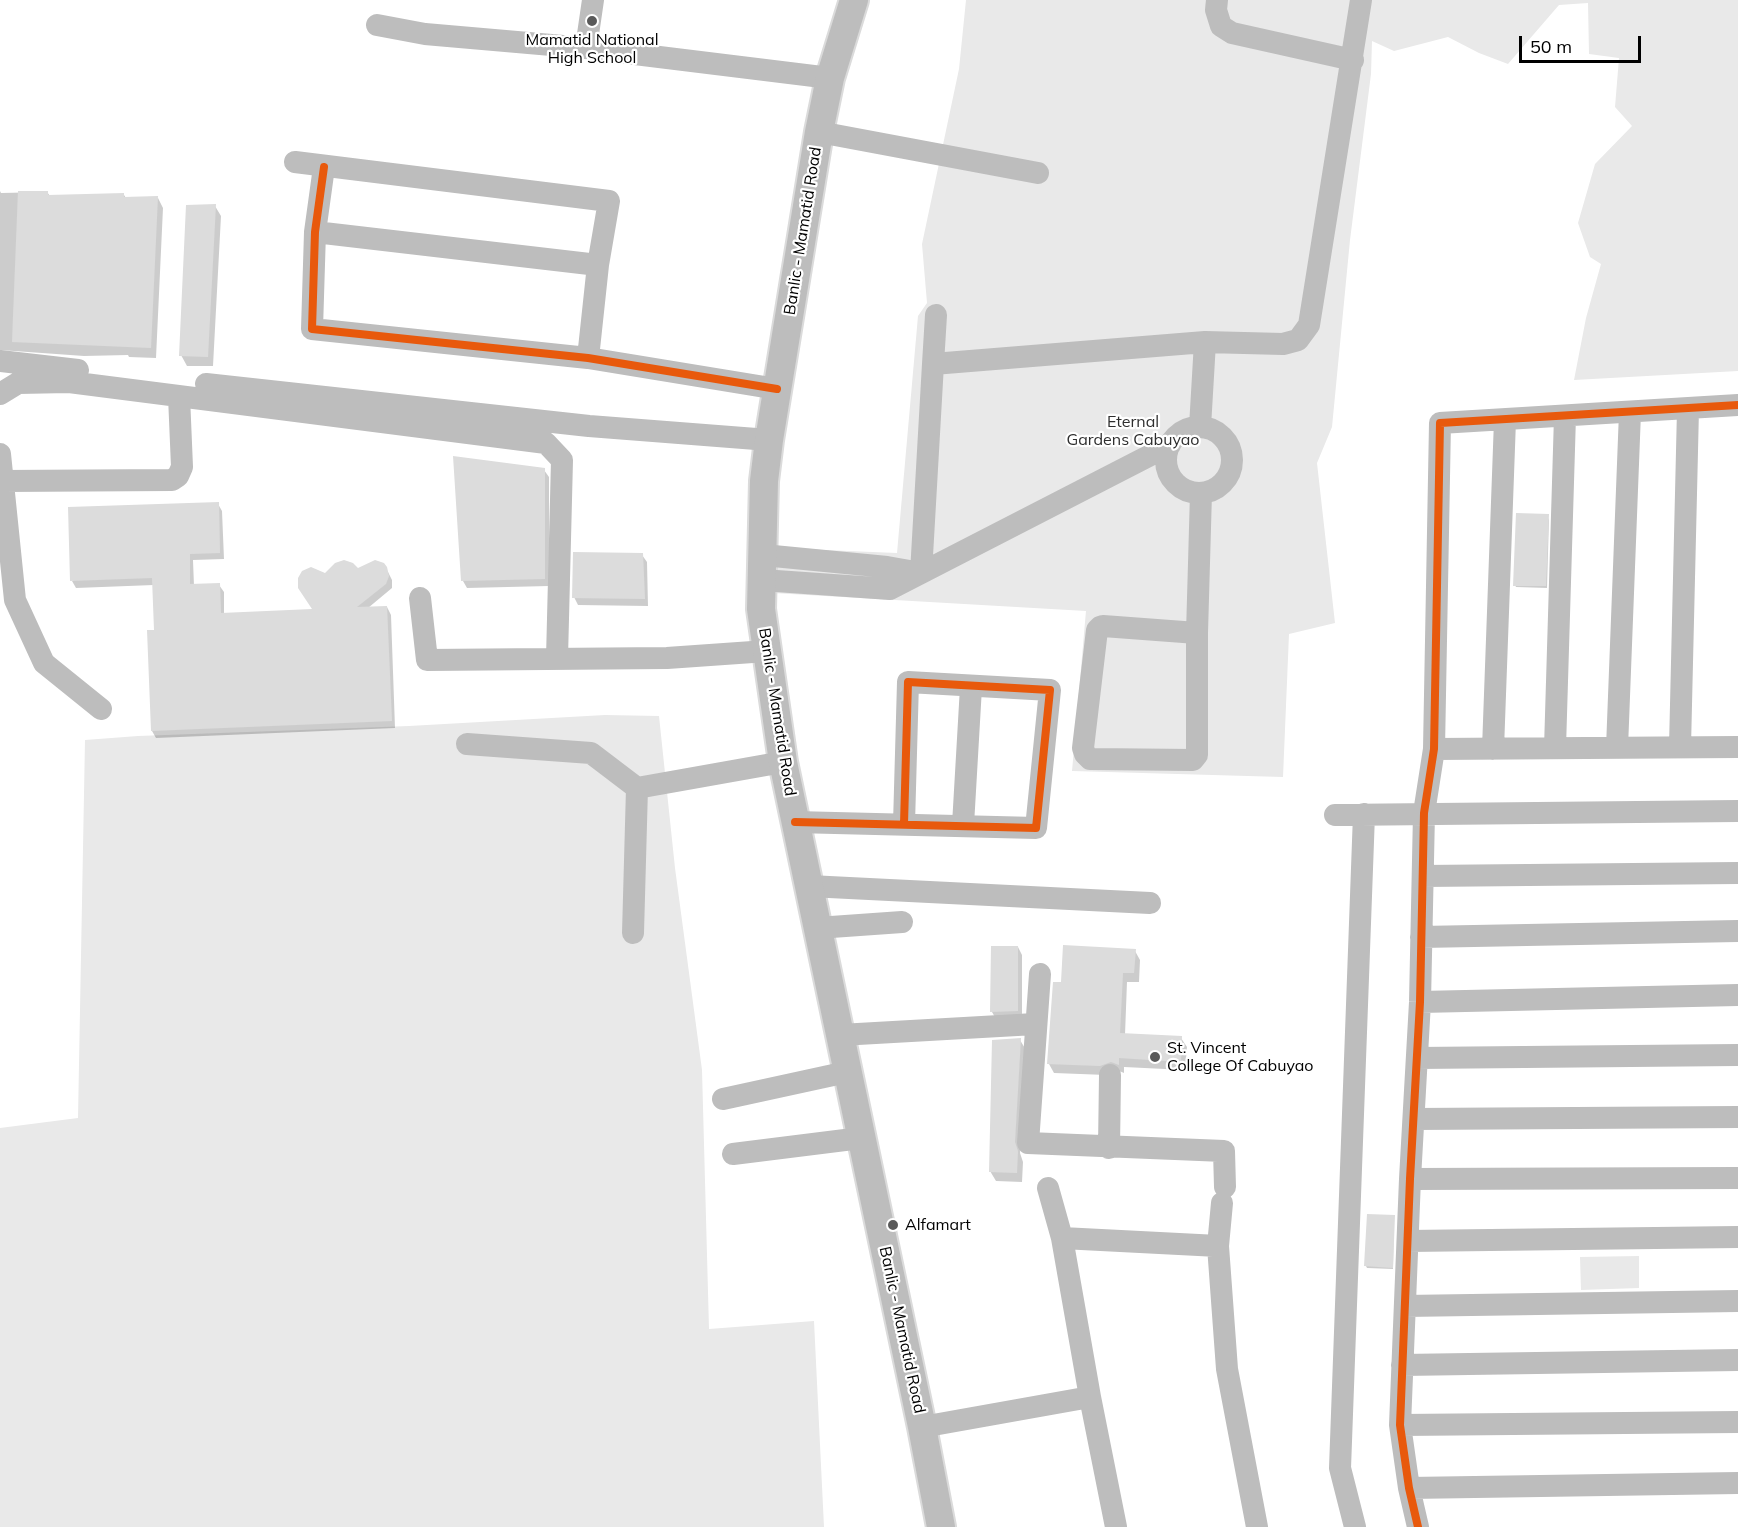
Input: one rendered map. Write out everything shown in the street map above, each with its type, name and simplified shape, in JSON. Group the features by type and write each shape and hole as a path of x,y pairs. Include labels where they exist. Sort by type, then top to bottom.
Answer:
{"main road":[{"name":"Banlic - Mamatid Road","path":"854,0 830,78 819,132 769,440 764,482 761,609 783,762 941,1527"}],"street":[{"path":"586,48 593,0"},
{"path":"1217,0 1216,10 1221,26 1232,33 1353,60"},
{"path":"933,364 1205,342 1283,344 1298,340 1309,325 1361,0"},
{"path":"377,25 425,34 586,48 830,78"},
{"path":"819,132 1038,172"},
{"path":"295,162 609,201 598,265 588,358"},
{"path":"324,167 315,232 312,329 588,358 777,389"},
{"path":"315,232 598,265"},
{"path":"921,573 936,315"},
{"path":"1200,427 1205,342"},
{"path":"0,361 589,426 769,440"},
{"path":"0,394 18,383 69,382 546,443 562,459 557,658"},
{"path":"3,482 172,480 178,476 182,467 179,396"},
{"path":"1418,1527 1409,1488 1400,1425 1420,1002 1424,813 1434,749 1440,423 1738,405"},
{"path":"1680,747 1688,409"},
{"path":"1617,748 1630,412"},
{"path":"1555,748 1565,416"},
{"path":"1493,749 1505,420"},
{"path":"762,568 887,567 921,573 1170,445 1182,432 1200,427 1209,429 1224,439 1231,462 1230,470 1222,483 1215,488 1201,493 1184,490 1171,478 1166,462 1170,445"},
{"path":"0,454 15,600 44,663 101,709"},
{"path":"1197,633 1103,626 1097,630 1083,748 1090,759 1194,760 1198,748 1197,633 1201,493"},
{"path":"420,598 427,660 667,658 767,651"},
{"path":"795,822 1036,828 1050,690 908,682 904,824"},
{"path":"963,825 971,687"},
{"path":"467,744 591,753 637,788 783,762"},
{"path":"1434,749 1738,747"},
{"path":"633,933 637,788"},
{"path":"1335,815 1738,811"},
{"path":"1355,1527 1340,1468 1364,814"},
{"path":"1423,876 1738,873"},
{"path":"808,886 1150,903"},
{"path":"817,928 902,922"},
{"path":"1421,937 1738,931"},
{"path":"1040,974 1028,1143 1224,1152 1224,1195 1218,1246 1227,1369 1257,1527"},
{"path":"1420,1002 1738,995"},
{"path":"840,1035 1035,1023"},
{"path":"1417,1058 1738,1055"},
{"path":"723,1099 847,1072"},
{"path":"1109,1148 1110,1075"},
{"path":"1413,1119 1738,1117"},
{"path":"733,1154 861,1138"},
{"path":"1410,1179 1738,1178"},
{"path":"1048,1188 1062,1238 1090,1398 1116,1527"},
{"path":"1408,1241 1738,1237"},
{"path":"1062,1238 1218,1246"},
{"path":"1405,1305 1738,1301"},
{"path":"1402,1365 1738,1360"},
{"path":"922,1427 1090,1398"},
{"path":"1400,1425 1738,1422"},
{"path":"1409,1488 1738,1483"}],"green space":[{"name":"Eternal Gardens Cabuyao","path":"966,0 1738,0 1738,371 1574,380 1586,318 1601,264 1590,257 1578,223 1595,164 1632,126 1615,107 1619,58 1589,54 1588,3 1559,5 1508,64 1479,53 1448,37 1394,51 1372,41 1371,74 1350,240 1332,427 1317,463 1335,623 1289,634 1283,777 1072,771 1086,611 773,593 775,548 897,553 918,316 927,303 922,244 959,69"},
{"path":"605,715 659,716 675,868 702,1070 709,1329 814,1321 824,1527 0,1527 0,1128 78,1118 85,740"},
{"path":"1639,1256 1639,1288 1581,1290 1580,1257"}],"building":[{"path":"18,191 48,191 48,195 124,193 124,197 158,196 151,348 12,342"},
{"path":"216,204 208,357 179,356 186,205"},
{"path":"453,456 545,468 545,579 461,581"},
{"path":"219,502 220,553 190,554 190,584 220,583 221,613 312,609 298,588 298,578 302,571 311,567 325,573 335,563 344,560 353,563 358,568 375,560 384,563 389,576 386,584 357,607 387,606 392,721 151,731 147,630 154,630 152,578 70,581 68,507"},
{"path":"1516,513 1549,514 1546,586 1513,586"},
{"path":"573,552 643,553 645,599 572,598"},
{"path":"1063,945 1136,949 1134,973 1123,973 1120,1033 1182,1036 1181,1062 1119,1058 1119,1065 1111,1062 1100,1066 1047,1064 1053,982 1061,982"},
{"path":"991,946 1018,946 1018,1011 990,1012"},
{"path":"1021,1038 1015,1142 1018,1151 1017,1173 989,1172 992,1040"},
{"path":"1367,1214 1395,1215 1393,1268 1364,1266"}],"cycle path":[{"path":"324,167 315,232 312,329 588,358 777,389"},
{"path":"1418,1527 1409,1488 1400,1425 1420,1002 1424,813 1434,749 1440,423 1738,405"},
{"path":"795,822 1036,828 1050,690 908,682 904,824"}],"place":[{"name":"Mamatid National High School","path":"592,21"},
{"name":"St. Vincent College Of Cabuyao","path":"1155,1057"},
{"name":"Alfamart","path":"893,1225"}]}
